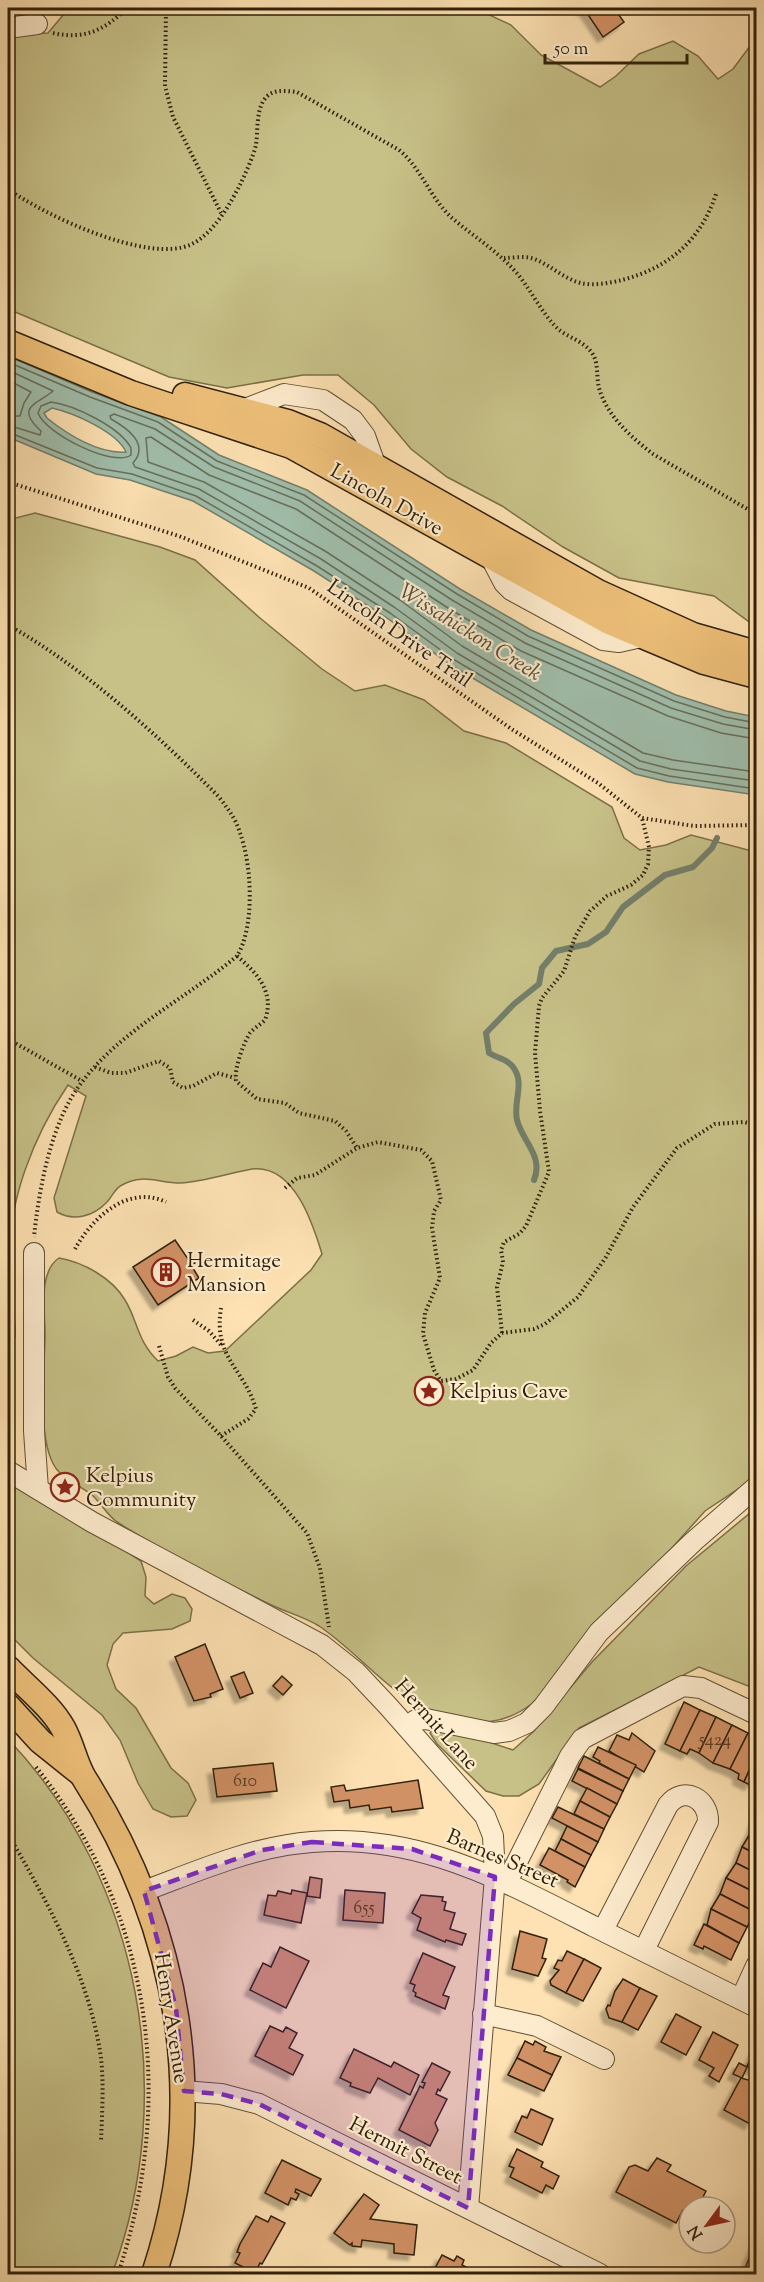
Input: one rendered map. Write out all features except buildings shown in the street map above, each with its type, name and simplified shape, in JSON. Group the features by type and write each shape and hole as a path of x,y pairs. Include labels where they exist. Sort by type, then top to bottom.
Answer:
{"main road":[{"name":"Lincoln Drive","path":"8,325 156,386 288,422 320,435 608,597 693,635 756,653"},
{"name":"Lincoln Drive","path":"8,342 131,393 291,446 578,606 641,637 704,662 756,676"},
{"name":"Henry Avenue","path":"8,1668 63,1726 83,1776 126,1850 144,1891 167,1966 180,2044 184,2091 177,2180 154,2274"},
{"name":"Henry Avenue","path":"8,1706 40,1742 83,1776"}],"street":[{"path":"8,28 37,24"},
{"path":"245,410 284,394 323,400 353,420 364,436 376,467"},
{"path":"34,1253 34,1431 38,1489"},
{"name":"Hermit Lane","path":"8,1471 161,1560 265,1612 322,1645 356,1672 485,1816 492,1836 501,1880 483,2014 468,2208"},
{"path":"407,1727 416,1720 426,1719 494,1733 509,1731 527,1723 543,1707 599,1632 694,1541 756,1487"},
{"path":"501,1880 570,1756 582,1739 683,1686 701,1688 756,1714"},
{"path":"603,1930 668,1805 674,1797 682,1794 694,1796 704,1805 708,1814 708,1822 644,1950"},
{"name":"Barnes Street","path":"144,1891 262,1850 312,1842 364,1842 412,1849 457,1861 501,1880 748,2003"},
{"path":"748,2003 756,1966"},
{"path":"483,2014 537,2026 604,2059"},
{"name":"Hermit Street","path":"184,2091 221,2094 259,2104 600,2274"}],"path":[{"path":"37,24 51,33 87,36 100,30 127,8"},
{"path":"166,8 165,86 173,117 222,214"},
{"path":"8,189 35,207 89,232 119,242 174,248 192,244 209,231 241,182 255,147 262,102 269,94 281,90 297,92 399,150 417,167 432,193 453,218 503,258 534,294 553,324 591,351 596,360 602,397 624,429 653,454 756,514"},
{"path":"503,258 531,258 582,284 610,283 643,274 663,265 682,250 700,229 716,194"},
{"name":"Lincoln Drive Trail","path":"8,482 179,537 309,588 513,730 598,783 642,818 694,826 756,825"},
{"path":"8,625 59,657 95,685 200,777 233,816 246,852 248,883 247,930 244,945 237,956 128,1036 82,1081 65,1112 45,1169 37,1213 34,1253"},
{"path":"502,1333 497,1287 503,1262 501,1250 504,1242 519,1234 526,1226 549,1172 540,1111 536,1053 539,1006 542,998 564,971 575,937 590,911 607,896 631,885 643,875 648,864 649,847 642,818"},
{"path":"235,1078 246,1042 254,1029 265,1020 269,1002 262,983 237,956"},
{"path":"8,1040 82,1081"},
{"path":"95,1067 111,1073 125,1073 159,1061 170,1068 173,1082 183,1088 193,1086 217,1073 235,1078 257,1099 285,1103 299,1113 335,1121 346,1131 357,1148"},
{"path":"431,1390 441,1381 456,1379 473,1370 491,1343 502,1333 534,1329 545,1324 578,1297 606,1257 633,1208 677,1149 716,1124 744,1122 756,1125"},
{"path":"285,1188 297,1178 315,1175 357,1148 378,1142 421,1150 432,1161 441,1200 434,1211 432,1228 440,1278 425,1313 423,1334 434,1370 441,1381"},
{"path":"75,1249 93,1222 118,1204 147,1196 166,1202"},
{"path":"221,1308 219,1322 222,1345"},
{"path":"193,1320 209,1331 222,1345 256,1409 248,1419 221,1436"},
{"path":"159,1346 168,1377 174,1388 296,1517 313,1544 323,1582 329,1623 322,1645"},
{"path":"32,1762 63,1804 99,1870 129,1950 142,2006 148,2062 147,2150 138,2207 118,2274"},
{"path":"8,1834 40,1892 90,2004 101,2059 101,2141"}],"highlighted area":[{"path":"312,1842 412,1849 495,1877 468,2208 259,2104 221,2094 184,2091 176,2008 144,1891 262,1850"}],"shaded area":[{"path":"69,8 459,8 481,11 511,25 541,55 600,87 616,76 639,54 673,41 698,56 718,79 733,69 756,38 756,627 714,596 619,578 563,547 502,506 447,477 411,449 374,405 338,375 303,375 227,388 169,377 8,309 8,35 48,33"},
{"path":"35,513 160,547 195,560 322,669 355,691 385,685 424,700 464,731 506,743 612,807 624,838 640,850 666,845 691,835 756,852 756,1477 705,1511 533,1703 512,1716 490,1721 468,1721 443,1716 408,1700 319,1626 209,1574 117,1522 92,1495 59,1472 52,1460 47,1445 43,1406 44,1293 48,1273 52,1264 59,1258 87,1267 113,1285 125,1300 146,1346 158,1361 176,1356 193,1347 208,1353 225,1351 311,1270 322,1254 313,1227 299,1198 279,1176 267,1170 252,1169 180,1183 144,1179 129,1181 115,1190 102,1207 90,1214 70,1217 57,1212 54,1198 86,1096 68,1085 44,1125 18,1193 10,1240 15,1337 8,1343 8,520"},
{"path":"8,1481 74,1517 141,1561 146,1577 145,1596 154,1604 172,1594 185,1598 192,1609 190,1621 172,1629 123,1633 113,1644 107,1665 116,1689 136,1708 171,1768 188,1783 196,1800 187,1816 171,1817 153,1809 138,1783 120,1740 102,1715 33,1658 8,1633"},
{"path":"756,1508 756,1689 699,1667 579,1728 539,1784 519,1796 503,1796 486,1791 437,1744 430,1733 437,1725 513,1750 533,1732 592,1662 686,1566"},
{"path":"8,1682 58,1737 56,1742 8,1692"},
{"path":"8,1739 53,1795 90,1856 117,1923 135,1992 144,2063 143,2135 132,2205 112,2274 8,2274"}],"water":[{"name":"Wissahickon Creek","path":"8,356 92,392 161,417 219,455 307,490 460,589 531,630 676,695 726,711 756,717 756,795 668,782 635,774 449,664 387,618 314,571 193,501 130,480 96,474 8,437","holes":["52,408 94,424 114,437 126,452 105,450 84,442 55,424 44,413"]}],"waterway":[{"path":"534,1180 536,1163 516,1114 518,1076 510,1064 489,1053 486,1033 514,1004 539,984 542,968 556,951 588,944 606,932 623,907 665,875 693,867 712,848 717,838"}],"place":[{"name":"Hermitage Mansion","path":"166,1272"},
{"name":"Kelpius Cave","path":"429,1391"},
{"name":"Kelpius Community","path":"65,1487"}]}
